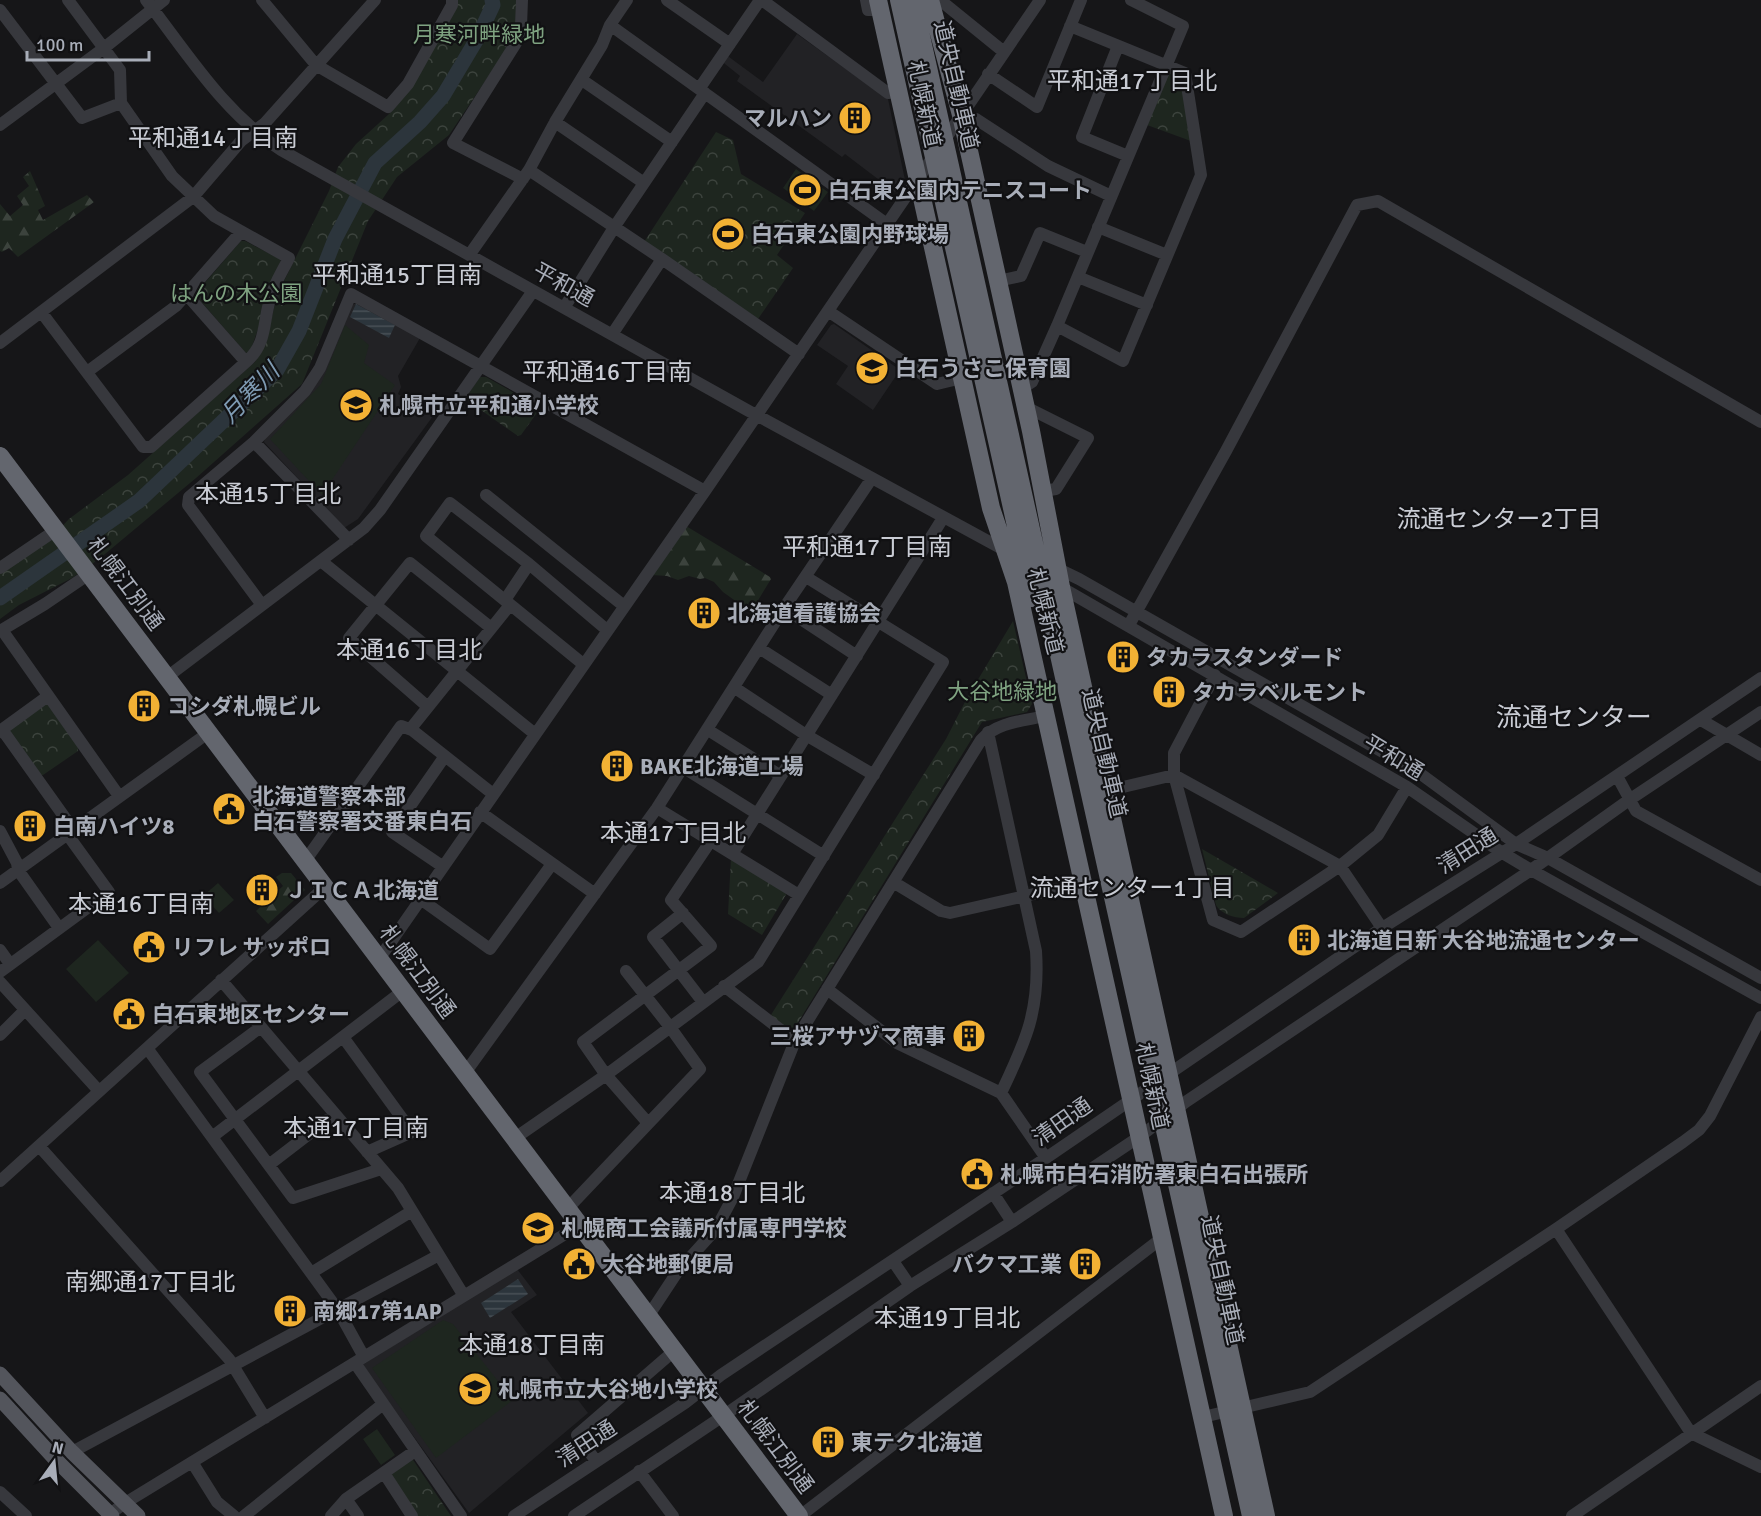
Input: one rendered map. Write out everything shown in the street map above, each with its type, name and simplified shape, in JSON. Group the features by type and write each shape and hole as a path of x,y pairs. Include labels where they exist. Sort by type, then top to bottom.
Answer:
{"highway":[{"name":"道央自動車道","path":"899,0 1236,1516"},
{"path":"915,0 931,40 949,108 1015,408 1031,431"},
{"name":"道央自動車道","path":"915,0 1251,1516"},
{"name":"札幌新道","path":"930,0 961,117 1026,407 1061,587 1266,1516"},
{"name":"札幌新道","path":"877,3 991,508 1016,582 1224,1516"},
{"path":"877,3 917,133 992,470 991,508"},
{"name":"札幌江別通","path":"0,456 324,888 404,990 649,1315 793,1513"}],"main road":[{"path":"0,1374 72,1452 138,1516"},
{"path":"0,1399 109,1515"}],"street":[{"path":"42,313 143,447 147,448 151,447 259,349 272,293 289,258 240,233 214,216 163,164 121,103 120,70 68,0"},
{"path":"0,125 104,48 150,4 164,0"},
{"path":"262,0 316,65 388,107 408,84 452,5 452,0"},
{"path":"0,344 193,197 242,141 265,123 375,0"},
{"path":"522,0 521,26 516,43 453,143 526,174 615,226 799,354"},
{"path":"666,0 730,44"},
{"path":"564,308 672,141 730,44 761,0 888,93 898,91"},
{"path":"855,0 877,3"},
{"path":"940,0 945,54"},
{"path":"940,0 1004,52"},
{"path":"379,958 705,491 1040,0"},
{"path":"988,74 1037,107 1081,0"},
{"path":"1021,389 1032,382 1057,326 1183,26 1131,0"},
{"path":"470,254 526,174 602,45 622,2"},
{"name":"平和通","path":"150,4 217,94 254,131 281,150 1005,551 1061,587 1407,788 1531,870 1761,998"},
{"path":"0,10 82,118 121,103"},
{"path":"610,26 887,224"},
{"path":"1057,326 1123,361 1201,176 1185,73 1070,27"},
{"path":"1118,46 1082,137 1128,156"},
{"path":"582,80 672,141"},
{"path":"961,117 976,120 1048,166 1111,196"},
{"path":"555,122 644,183"},
{"path":"1129,625 1226,452 1357,205 1378,201 1761,422"},
{"path":"1098,227 1167,255"},
{"path":"87,372 165,315 187,295 240,233"},
{"path":"998,281 1021,276 1040,233 1088,252"},
{"path":"613,333 662,259"},
{"path":"1078,277 1147,305"},
{"path":"167,677 364,528 380,510 533,291"},
{"path":"262,605 188,505 189,497 254,442 305,391 320,368 351,294 705,491"},
{"path":"187,295 246,362"},
{"path":"828,311 937,384 962,378"},
{"path":"1026,407 1088,438 1056,489 1043,491"},
{"path":"254,442 349,540"},
{"path":"465,1073 657,808 784,608 872,478"},
{"path":"486,495 624,606"},
{"path":"583,664 426,536 450,503 530,564 608,630"},
{"path":"732,854 943,518"},
{"path":"0,568 59,534"},
{"name":"平和通","path":"1005,551 1057,567 1418,772 1516,844 1548,858 1761,978"},
{"path":"321,561 535,734"},
{"path":"428,706 349,638 410,563 490,627"},
{"path":"412,730 508,602 530,564"},
{"path":"86,569 45,604 1,631 119,796"},
{"path":"515,1138 606,1075 758,962 943,662 806,577"},
{"path":"784,608 857,656"},
{"path":"759,648 832,695"},
{"path":"1215,675 1174,753 1174,775 1213,920 1241,932 1340,866 1378,835 1407,788"},
{"name":"清田通","path":"514,1516 1132,1100 1382,928 1516,844 1761,678"},
{"path":"735,688 806,735 874,775"},
{"path":"0,972 109,892 6,735 0,730 48,696"},
{"path":"574,1516 910,1286 1012,1222 1139,1137 1177,1108 1761,712"},
{"path":"649,1315 678,1271 716,1229 733,1197 795,1041 981,740 988,732 998,727 1046,716"},
{"path":"1701,720 1761,755"},
{"path":"305,861 401,726 412,730 493,794"},
{"path":"708,730 781,776"},
{"path":"988,732 1036,951 1036,1000 1028,1033 1001,1093"},
{"path":"0,883 208,733"},
{"path":"442,866 392,832 445,756"},
{"path":"684,768 824,856"},
{"path":"1106,791 1174,775 1340,866 1382,928"},
{"path":"1617,776 1636,811 1761,880"},
{"path":"657,808 799,895"},
{"path":"480,812 595,894"},
{"path":"0,831 17,863 18,870 59,928"},
{"path":"648,1124 606,1075 583,1042 711,946 671,900 710,842"},
{"path":"419,898 490,949 552,864"},
{"path":"893,882 940,910 950,913 1083,883"},
{"path":"0,1181 324,888"},
{"path":"683,913 653,937 703,1002"},
{"path":"0,950 10,964"},
{"path":"568,1208 700,1069 626,971"},
{"path":"221,980 398,1188 464,1296"},
{"path":"0,982 99,1091"},
{"path":"724,987 795,1041"},
{"path":"827,989 897,1043 1001,1093 1046,1158"},
{"path":"212,1137 404,990"},
{"path":"0,1035 25,1010"},
{"path":"1203,1417 1310,1392 1556,1229 1699,1130 1710,1116 1761,1017"},
{"path":"261,1028 200,1072 294,1198 381,1168"},
{"path":"343,1037 412,1132 367,1152"},
{"path":"147,1048 338,1310 383,1404 460,1516"},
{"path":"270,1164 335,1114"},
{"path":"39,1146 233,1366 265,1418"},
{"path":"993,1193 1012,1222"},
{"path":"311,1273 412,1211"},
{"path":"109,1515 125,1503 580,1225"},
{"path":"1556,1229 1692,1433 1761,1467"},
{"path":"793,1513 1162,1238"},
{"path":"72,1452 439,1255"},
{"path":"893,1261 910,1286"},
{"path":"596,1461 577,1435 674,1351"},
{"path":"1572,1516 1761,1386"},
{"path":"244,1516 383,1404"},
{"path":"332,1516 346,1499 415,1451"},
{"path":"192,1462 217,1502 234,1516"},
{"path":"639,1471 673,1516"},
{"path":"384,1473 412,1516"},
{"path":"0,1492 26,1516"},
{"path":"1216,1516 1219,1492"},
{"path":"346,1499 358,1516"}],"shaded area":[{"path":"797,34 888,99 905,180 895,192 845,154 842,157 737,81 740,76 720,60 725,54 763,82"},
{"name":"札幌市立平和通小学校","path":"356,303 420,338 398,376 401,387 398,394 433,416 358,519 344,528 264,442 265,438 312,390 352,305"},
{"path":"356,304 395,325 389,338 350,317"},
{"name":"白石うさこ保育園","path":"834,324 900,370 873,410 836,384 848,366 817,345"},
{"name":"札幌市立大谷地小学校","path":"517,1269 537,1295 511,1312 588,1413 469,1513 362,1365"},
{"path":"518,1279 528,1294 490,1318 481,1303"}],"green space":[{"name":"月寒河畔緑地","path":"458,0 519,0 517,23 504,53 449,135 397,177 368,221 302,384 196,478 99,559 72,578 19,605 0,619 0,574 46,543 69,519 128,475 255,362 266,343 277,295 329,191 338,167 356,144 389,114 412,86 451,19"},
{"path":"1170,72 1181,76 1191,141 1147,125"},
{"path":"716,132 733,140 741,174 805,213 777,255 793,268 758,319 644,242"},
{"name":"白石東公園内テニスコート","path":"796,169 828,192 814,211 783,188"},
{"path":"30,171 45,206 38,210 43,220 87,195 94,202 18,257 9,248 0,251 0,204 10,216 23,205 17,196 29,186 23,177"},
{"name":"はんの木公園","path":"241,241 280,259 281,263 250,352 246,353 198,298 197,292"},
{"path":"345,325 369,345 364,363 395,385 322,495 270,439 321,384"},
{"path":"480,377 486,377 539,407 521,435 518,436 468,401 467,396"},
{"path":"686,526 770,577 771,579 751,612 723,592 714,582 705,578 689,576 678,580 667,576 652,575"},
{"name":"大谷地緑地","path":"1013,621 1032,704 1027,712 982,722 791,1034 769,1018 946,739 967,698"},
{"path":"48,705 78,747 78,751 43,775 39,775 9,733 10,729"},
{"path":"1202,849 1278,893 1244,918 1224,913 1216,905"},
{"path":"731,858 787,893 762,935 728,914"},
{"path":"282,873 291,873 305,890 268,924 256,911 283,886 276,877"},
{"path":"218,883 234,900 219,913 203,896"},
{"path":"98,940 129,973 96,1002 66,969"},
{"path":"443,1320 453,1324 513,1400 436,1458 372,1368"},
{"path":"377,1429 395,1455 381,1465 363,1439"},
{"path":"411,1457 451,1516 416,1516 388,1473"}],"waterway":[{"name":"月寒川","path":"0,598 139,501 277,370 299,331 335,239 375,163 420,122 443,96 477,39 493,5 492,0"}],"place":[{"name":"マルハン","path":"855,118"},
{"name":"白石東公園内テニスコート","path":"805,190"},
{"name":"白石東公園内野球場","path":"728,234"},
{"name":"白石うさこ保育園","path":"872,368"},
{"name":"札幌市立平和通小学校","path":"356,405"},
{"name":"北海道看護協会","path":"704,613"},
{"name":"タカラスタンダード","path":"1123,657"},
{"name":"タカラベルモント","path":"1169,692"},
{"name":"コシダ札幌ビル","path":"144,706"},
{"name":"BAKE北海道工場","path":"617,766"},
{"name":"北海道警察本部 白石警察署交番東白石","path":"229,809"},
{"name":"白南ハイツ8","path":"30,826"},
{"name":"ＪＩＣＡ北海道","path":"262,890"},
{"name":"北海道日新 大谷地流通センター","path":"1304,940"},
{"name":"リフレ サッポロ","path":"149,947"},
{"name":"白石東地区センター","path":"129,1014"},
{"name":"三桜アサヅマ商事","path":"969,1036"},
{"name":"札幌市白石消防署東白石出張所","path":"977,1174"},
{"name":"札幌商工会議所付属専門学校","path":"538,1228"},
{"name":"大谷地郵便局","path":"579,1264"},
{"name":"バクマ工業","path":"1085,1264"},
{"name":"南郷17第1AP","path":"290,1311"},
{"name":"札幌市立大谷地小学校","path":"475,1389"},
{"name":"東テク北海道","path":"828,1442"}],"district":[{"name":"平和通17丁目北","path":"1132,81"},
{"name":"平和通14丁目南","path":"213,138"},
{"name":"平和通15丁目南","path":"397,275"},
{"name":"平和通16丁目南","path":"607,372"},
{"name":"本通15丁目北","path":"268,494"},
{"name":"流通センター2丁目","path":"1499,519"},
{"name":"平和通17丁目南","path":"867,547"},
{"name":"本通16丁目北","path":"409,650"},
{"name":"流通センター","path":"1574,717"},
{"name":"本通17丁目北","path":"673,833"},
{"name":"流通センター1丁目","path":"1132,888"},
{"name":"本通16丁目南","path":"141,904"},
{"name":"本通17丁目南","path":"356,1128"},
{"name":"本通18丁目北","path":"732,1193"},
{"name":"南郷通17丁目北","path":"150,1282"},
{"name":"本通19丁目北","path":"947,1318"},
{"name":"本通18丁目南","path":"532,1345"}]}
